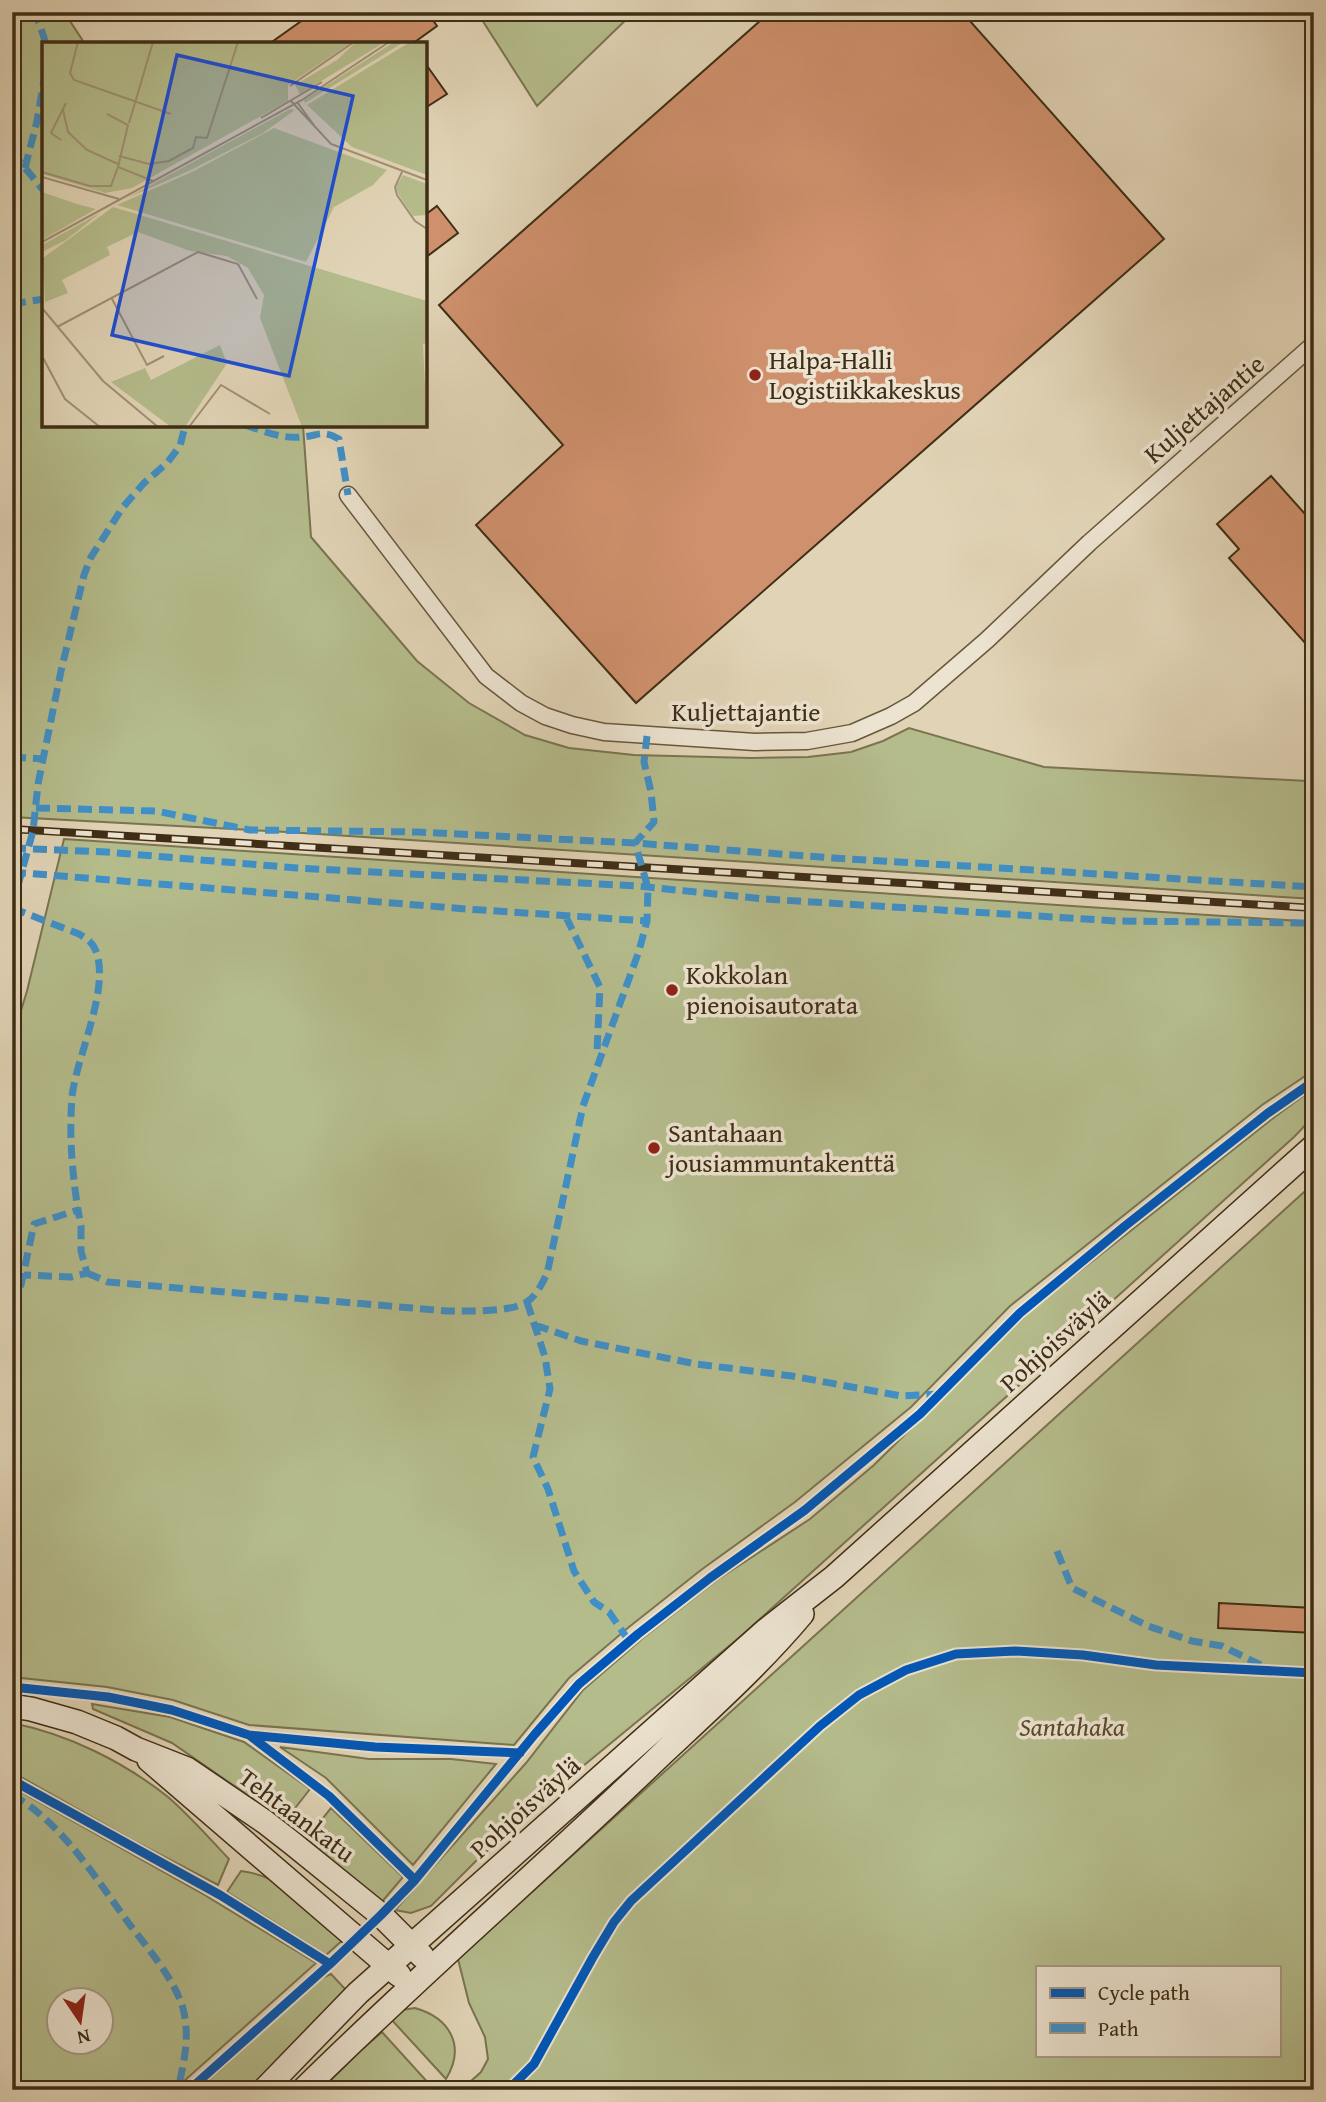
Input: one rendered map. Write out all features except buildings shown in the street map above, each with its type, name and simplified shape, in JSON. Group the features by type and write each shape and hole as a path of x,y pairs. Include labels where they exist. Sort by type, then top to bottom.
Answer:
{"main road":[{"name":"Pohjoisväylä","path":"264,2090 358,1993 765,1630 834,1577 1314,1146"},
{"name":"Pohjoisväylä","path":"303,2090 372,2021 624,1790 775,1646 834,1577"},
{"name":"Tehtaankatu","path":"12,1706 77,1721 187,1769 265,1822 381,1915 433,1967"},
{"name":"Tehtaankatu","path":"136,1749 412,1986"}],"street":[{"name":"Kuljettajantie","path":"348,495 486,676 521,703 545,716 604,732 755,742 807,741 852,733 914,703 987,640 1089,543 1314,344"}],"green space":[{"path":"12,12 64,12 84,42 42,42 42,427 303,427 311,537 417,661 469,703 525,735 569,748 634,755 808,757 851,752 909,728 1044,767 1307,781 1314,776 1314,899 287,832 12,817"},
{"path":"477,12 634,12 537,106"},
{"path":"64,839 1314,922 1314,1070 1262,1105 1010,1306 911,1407 795,1502 701,1570 629,1627 569,1678 514,1745 249,1725 173,1700 107,1687 12,1677 12,1040 27,991"},
{"path":"1314,1088 1314,1116 1294,1137 740,1637 566,1780 476,1861 431,1906 411,1913 395,1910 526,1763 583,1690 643,1638 717,1580 810,1519 874,1465 1033,1308"},
{"name":"Santahaka","path":"1314,1183 1314,2090 461,2090 481,2072 488,2059 485,2037 469,2003 458,1959"},
{"path":"92,1704 170,1717 244,1742 310,1789 285,1821 172,1743 93,1709"},
{"path":"12,1723 54,1734 94,1751 133,1772 168,1797 229,1859 218,1885 12,1772"},
{"path":"280,1747 369,1759 451,1759 496,1764 413,1865 326,1778"},
{"path":"12,1787 203,1894 316,1963 174,2090 12,2090"},
{"path":"331,1808 403,1877 381,1903 306,1839"},
{"path":"241,1871 257,1874 285,1887 345,1938 326,1955 227,1892"},
{"path":"331,1974 346,1990 249,2090 198,2090 319,1979"},
{"path":"415,2008 437,2019 451,2035 455,2055 446,2079 390,2018 402,2010"},
{"path":"382,2032 432,2087 428,2090 321,2090 360,2051"}],"railway":[{"path":"12,829 1314,908"}],"marked path":[{"path":"30,12 39,22 45,42"},
{"path":"25,168 42,92"},
{"path":"12,152 42,189"},
{"path":"12,304 42,299"},
{"path":"12,907 33,831 38,784 84,575 91,557 123,507 144,483 167,463 180,446 186,427"},
{"path":"251,427 287,437 324,434 339,439 348,495"},
{"path":"87,1273 108,1282 447,1311 511,1308 531,1298 547,1274 583,1106 639,951 647,921 648,888 635,843 654,822 644,762 647,736"},
{"path":"12,757 43,759"},
{"path":"36,808 156,811 250,830 418,832 635,843 833,858 1314,887"},
{"path":"12,848 106,852 297,868 637,886 765,899 1117,921 1314,923"},
{"path":"12,872 647,921"},
{"path":"12,908 84,937 94,947 99,964 96,1002 72,1097 72,1154 78,1210"},
{"path":"566,917 600,987 597,1052"},
{"path":"12,1306 21,1285 34,1224 78,1210 81,1251 87,1273 71,1277 24,1275"},
{"path":"527,1302 545,1357 550,1389 533,1457 548,1489 574,1571 594,1602 609,1612 629,1641"},
{"path":"535,1325 581,1341 696,1364 792,1376 901,1396 939,1394"},
{"path":"1057,1551 1072,1588 1148,1626 1192,1641 1222,1646 1263,1666"},
{"path":"12,1795 46,1820 77,1853 172,1984 182,2005 186,2026 186,2048 178,2090"}],"cycle path":[{"path":"189,2090 330,1964 415,1880 579,1684 710,1578 805,1510 920,1414 1020,1313 1268,1113 1314,1081"},
{"path":"508,2090 534,2064 593,1957 614,1922 631,1901 820,1726 859,1695 906,1670 956,1654 1015,1651 1083,1655 1156,1665 1314,1673"},
{"path":"12,1687 108,1697 172,1710 249,1735 329,1796 415,1880"},
{"path":"249,1735 375,1747 520,1753"},
{"path":"12,1780 220,1895 330,1964"}],"place":[{"name":"Halpa-Halli Logistiikkakeskus","path":"755,375"},
{"name":"Kokkolan pienoisautorata","path":"672,990"},
{"name":"Santahaan jousiammuntakenttä","path":"654,1148"}]}
